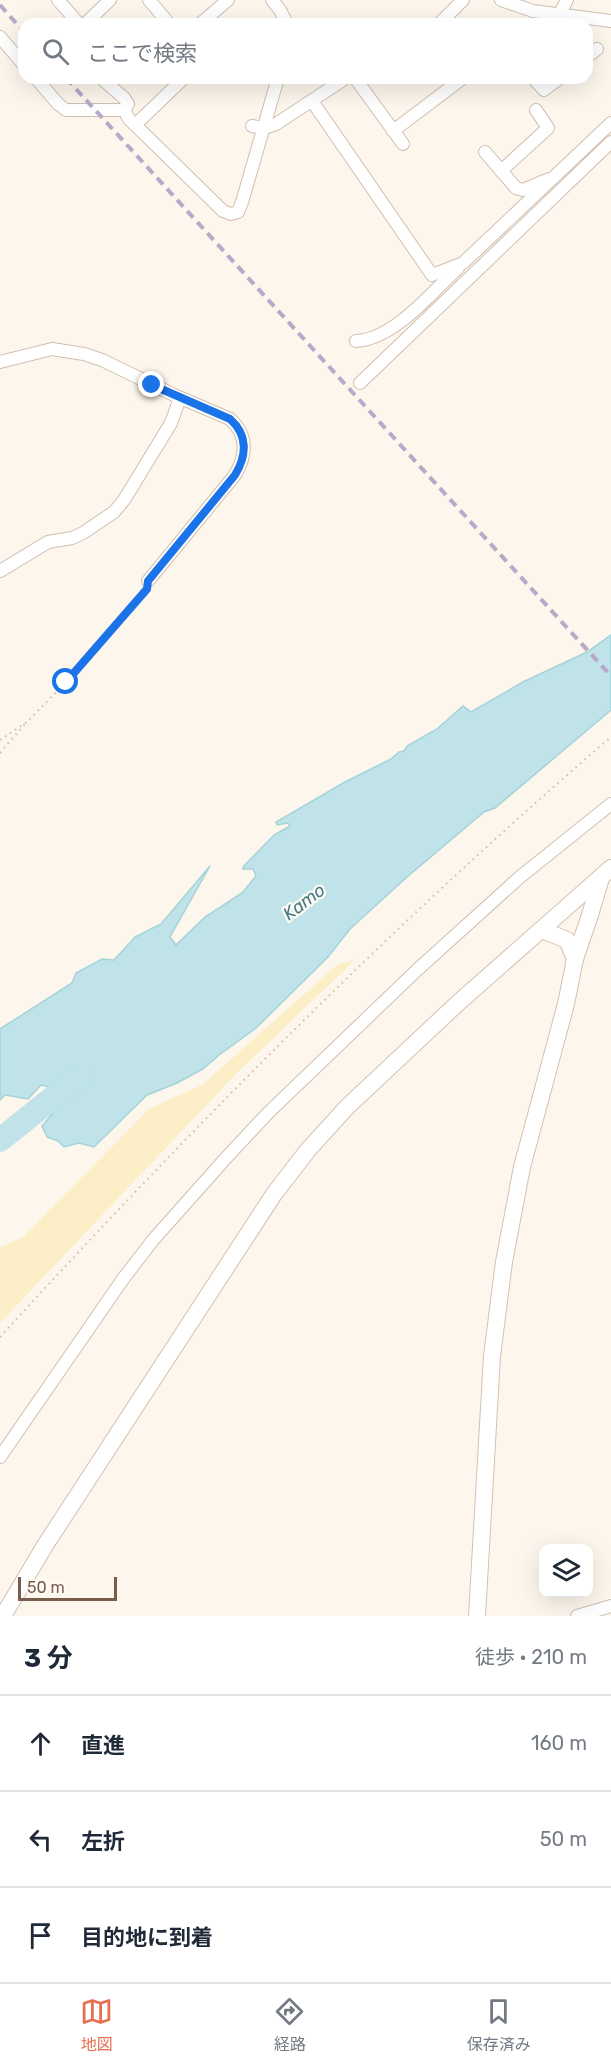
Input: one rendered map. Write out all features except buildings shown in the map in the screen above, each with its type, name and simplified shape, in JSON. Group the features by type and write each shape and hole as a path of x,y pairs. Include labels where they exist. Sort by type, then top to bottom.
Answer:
{"street":[{"path":"58,0 74,18"},
{"path":"92,18 111,0"},
{"path":"149,0 164,18"},
{"path":"207,18 228,0"},
{"path":"272,0 284,18"},
{"path":"445,18 464,0"},
{"path":"501,0 562,18"},
{"path":"566,18 567,0"},
{"path":"593,20 611,21"},
{"path":"0,37 18,58"},
{"path":"41,84 66,110 124,110"},
{"path":"108,84 128,104 124,110"},
{"path":"135,125 178,84"},
{"path":"124,110 135,125 223,211 231,214 238,212 258,127 276,84"},
{"path":"258,127 276,124 337,84"},
{"path":"359,84 403,144"},
{"path":"393,131 455,84"},
{"path":"538,84 544,90 552,84"},
{"path":"312,101 432,275 463,263"},
{"path":"501,171 548,128 536,110"},
{"path":"356,341 369,340 393,329 611,123"},
{"path":"360,383 611,142"},
{"path":"485,152 516,188 523,190 555,177"},
{"path":"0,362 37,351 65,350 102,360 180,398 230,419 238,425 244,443 241,465 148,581"},
{"path":"0,571 48,542 72,538 83,533 114,512 124,500 171,423 180,398"},
{"path":"0,1457 135,1263 188,1199 268,1113 417,970 520,877 611,804"},
{"path":"3,1616 44,1547 274,1194 308,1150 347,1107 458,1003 606,872"},
{"path":"477,1616 492,1356 504,1262 522,1167 566,1004 575,958 606,872"},
{"path":"542,930 567,940 575,958"},
{"path":"578,1616 611,1606"}],"path":[{"path":"0,753 108,635 147,589 148,581"},
{"path":"0,740 27,722"},
{"path":"0,1337 202,1121 320,1003 521,813 611,737"}],"sand":[{"path":"356,959 235,1075 0,1323 0,1247 23,1237 149,1109 202,1085 337,965"}],"water":[{"path":"611,635 611,710 495,808 484,812 407,877 350,929 328,957 256,1028 203,1069 147,1095 94,1147 79,1143 64,1147 58,1141 47,1137 42,1126 52,1114 47,1110 58,1102 53,1088 41,1085 28,1099 5,1095 0,1100 0,1029 72,983 76,973 102,959 114,960 135,937 161,924 210,866 170,937 176,945 205,917 242,893 256,876 253,869 243,869 244,866 274,835 290,826 288,823 277,825 276,822 404,751 407,746 437,729 463,706 471,712 523,682 587,652"}],"waterway":[{"name":"Kamo","path":"0,1140 80,1076"}],"railway":[{"path":"0,5 18,25"},
{"path":"71,84 611,676"}],"route":[{"path":"66,682 147,589 148,581 241,465 244,443 238,425 230,419 152,385"}]}
